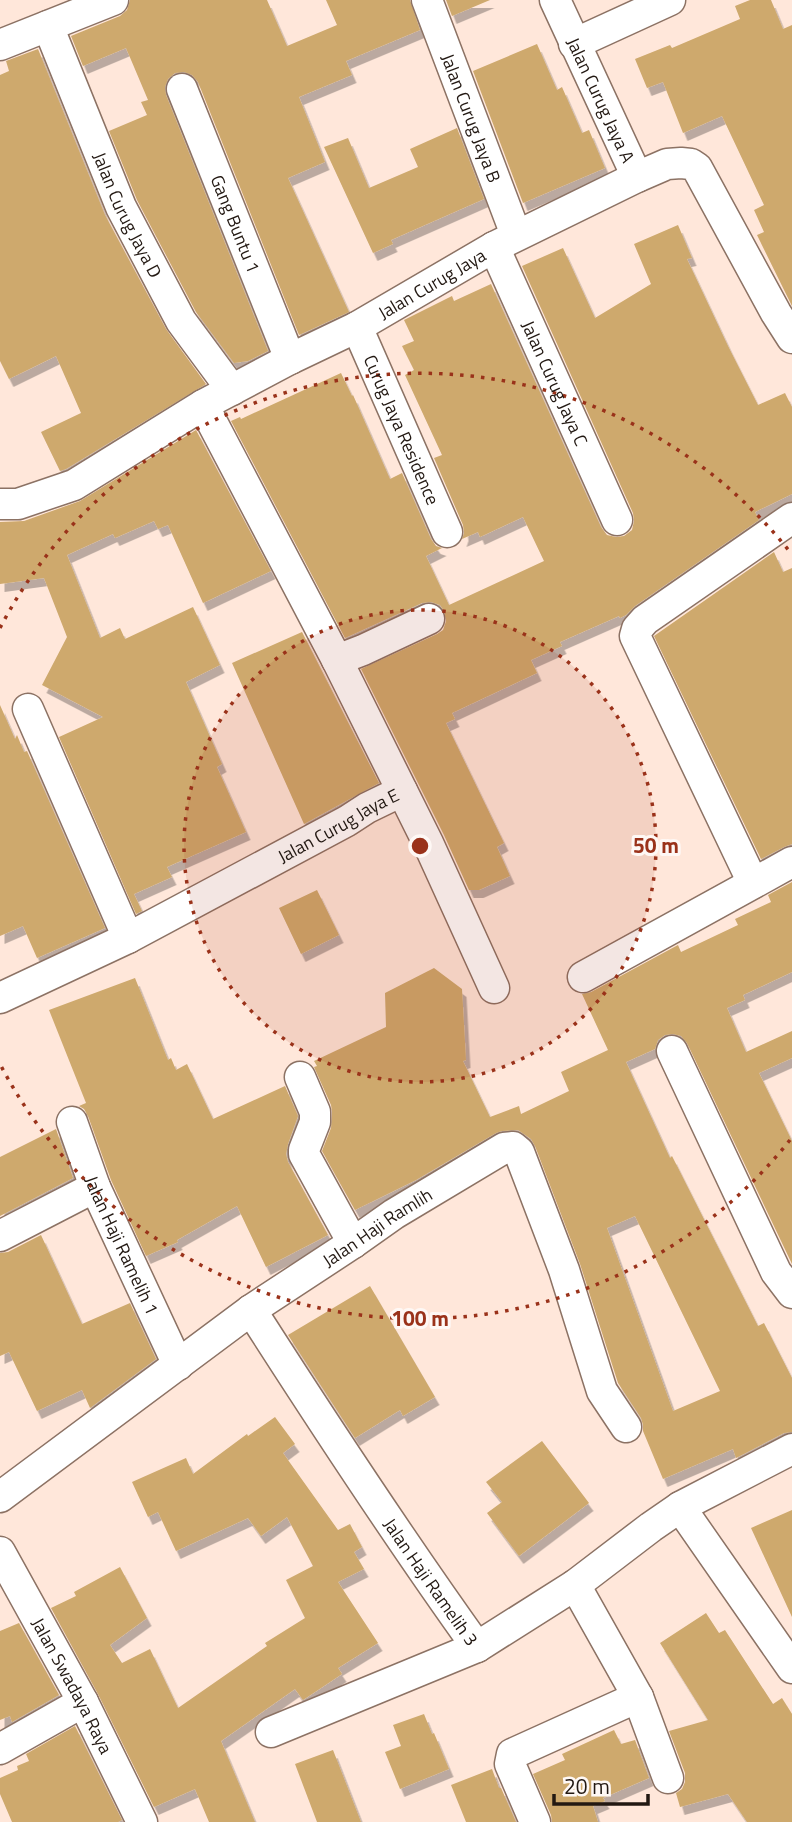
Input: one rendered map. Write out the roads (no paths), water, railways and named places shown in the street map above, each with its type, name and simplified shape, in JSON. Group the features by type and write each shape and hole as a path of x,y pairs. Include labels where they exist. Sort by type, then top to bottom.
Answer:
{"street":[{"path":"0,45 113,0"},
{"name":"Jalan Curug Jaya B","path":"427,0 505,241"},
{"path":"555,0 574,44"},
{"name":"Jalan Curug Jaya A","path":"637,177 574,44 670,0"},
{"name":"Jalan Curug Jaya D","path":"48,26 121,208 181,321 232,390"},
{"name":"Gang Buntu 1","path":"182,89 290,359"},
{"name":"Jalan Curug Jaya","path":"0,504 18,503 74,485 203,404 357,327 505,241 667,164 691,164 697,168 792,338"},
{"name":"Jalan Curug Jaya C","path":"505,241 617,520"},
{"name":"Curug Jaya Residence","path":"357,327 447,533"},
{"name":"Jalan Curug Jaya E","path":"0,998 128,937 402,791 337,660 203,404"},
{"path":"753,883 635,636 645,620 792,517"},
{"path":"337,660 429,620"},
{"path":"28,709 128,937"},
{"path":"402,791 494,988"},
{"path":"583,977 792,862"},
{"path":"672,1051 776,1272 792,1293"},
{"path":"300,1077 316,1118 303,1150 304,1154 353,1243"},
{"name":"Jalan Haji Ramelih 1","path":"72,1122 95,1187 178,1365"},
{"name":"Jalan Haji Ramlih","path":"0,1497 251,1310 394,1214 504,1148 513,1147 519,1152 564,1270 602,1391 626,1427"},
{"path":"0,1236 95,1187"},
{"name":"Jalan Haji Ramelih 3","path":"251,1310 342,1450 477,1647 575,1585 680,1507 792,1449"},
{"path":"680,1507 792,1668"},
{"name":"Jalan Swadaya Raya","path":"0,1552 83,1702 142,1822"},
{"path":"575,1585 638,1697 668,1778"},
{"path":"271,1732 477,1647"},
{"path":"535,1822 510,1764 512,1754 638,1697"},
{"path":"0,1749 83,1702"}]}
